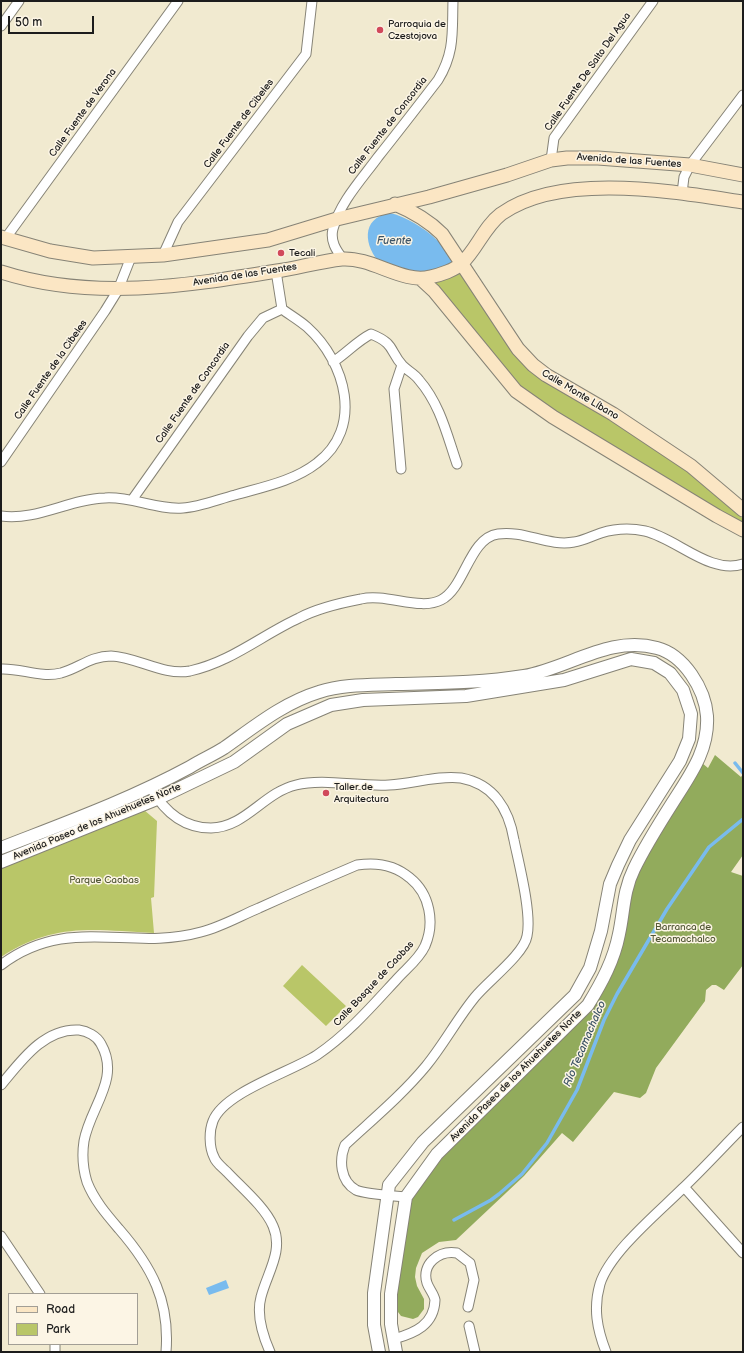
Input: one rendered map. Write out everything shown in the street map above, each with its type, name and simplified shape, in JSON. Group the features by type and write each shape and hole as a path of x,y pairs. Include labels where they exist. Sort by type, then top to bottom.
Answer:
{"main road":[{"name":"Avenida de las Fuentes","path":"3,238 50,251 92,258 163,255 268,240 337,219 430,197 551,160 598,158 690,165 743,175"},
{"path":"421,279 445,272 462,263 500,215 525,200 551,194 594,188 642,189 743,202"},
{"name":"Calle Monte Líbano","path":"396,204 417,213 432,224 446,239 518,349 533,365 546,375 613,414 691,466 743,510"},
{"name":"Avenida de las Fuentes","path":"1,272 19,278 66,287 118,290 164,287 276,271 343,259 375,264 421,279"},
{"path":"421,279 434,291 516,391 552,417 743,530"}],"street":[{"path":"1,26 20,1"},
{"name":"Calle Fuente de Verona","path":"3,238 178,1"},
{"name":"Calle Fuente de Cibeles","path":"163,255 178,222 306,54 312,1"},
{"name":"Calle Fuente de Concordia","path":"343,259 336,250 332,240 337,219 350,194 438,80 447,65 451,52 453,1"},
{"name":"Calle Fuente De Salto Del Agua","path":"551,160 554,138 653,1"},
{"path":"682,193 684,177 690,165 743,95"},
{"name":"Calle Fuente de la Cibeles","path":"1,462 106,311 118,290 131,257"},
{"path":"1,516 28,516 49,512 68,504 100,498 132,500 164,508 184,508 268,486 297,475 317,463 332,450 342,431 346,409 343,383 325,348 307,327 282,309 276,271"},
{"name":"Calle Fuente de Concordia","path":"132,500 248,336 263,318 282,309"},
{"path":"333,362 349,352 362,339 371,334 381,338 391,346 402,365 419,379 437,406 457,464"},
{"path":"401,469 394,389 402,365"},
{"path":"1,669 40,675 62,673 94,658 111,656 135,660 165,670 188,671 227,659 299,617 333,605 364,598 392,598 429,604 442,600 453,590 482,543 496,534 517,534 555,543 574,543 603,532 624,529 646,531 715,564 737,566 743,564"},
{"name":"Avenida Paseo de los Ahuehuetes Norte","path":"1,848 151,788 221,750 278,710 320,691 357,685 463,682 524,676 561,666 611,647 631,644 660,648 673,656 689,670 700,690 707,714 706,737 698,760 645,848 632,873 624,894 619,935 606,975 588,1005 438,1154 406,1197 391,1294 391,1324 396,1352"},
{"path":"611,647 614,663"},
{"name":"Avenida Paseo de los Ahuehuetes Norte","path":"1,862 157,799 234,762 287,724 331,705 363,700 466,696 527,687 564,680 614,663 631,659 654,663 670,673 683,690 691,714 689,739 680,761 630,840 618,865 610,884 590,968 575,995 423,1142 390,1185 374,1293 374,1325 379,1352"},
{"path":"151,788 157,799 169,812 184,822 200,827 218,827 235,823 265,800 295,785 320,782 366,786 392,785 432,779 460,778 479,783 484,786 494,793 505,809 512,826 528,918 527,938 519,952 473,1000 426,1066 346,1145 343,1152 341,1166 346,1180 357,1191 406,1197"},
{"name":"Calle Bosque de Caobas","path":"1,965 31,947 60,938 82,936 160,939 201,932 357,865 376,863 390,866 403,872 418,885 427,901 430,919 428,937 420,954 352,1027 332,1044 315,1056 233,1099 220,1109 213,1120 210,1139 214,1158 266,1214 276,1234 276,1251 261,1297 260,1308 262,1329 270,1352"},
{"path":"600,931 619,935"},
{"path":"1,1085 28,1053 50,1036 68,1029 84,1031 98,1039 108,1055 108,1074 84,1139 84,1165 88,1183 100,1206 143,1257 156,1282 164,1308 167,1337 166,1352"},
{"path":"606,1352 599,1334 596,1316 596,1300 600,1283 608,1267 620,1252 743,1127"},
{"path":"684,1187 743,1254"},
{"path":"1,1236 39,1293"},
{"path":"394,1339 418,1331 430,1316 435,1300 427,1283 426,1272 431,1261 440,1254 457,1253 470,1263 473,1268 474,1280 468,1307"},
{"path":"469,1326 475,1352"}],"green space":[{"path":"459,268 517,350 689,467 740,513 743,521 736,523 555,414 517,387 423,281"},
{"name":"Barranca de Tecamachalco","path":"715,755 741,777 743,774 743,855 731,872 743,876 743,965 724,990 716,985 712,985 706,990 705,1001 656,1068 646,1093 640,1098 614,1092 573,1142 562,1133 524,1176 456,1240 439,1242 422,1253 416,1268 415,1277 417,1286 424,1299 424,1309 418,1317 413,1319 401,1316 395,1308 408,1198 440,1157 591,1007 628,895 648,850 702,763 708,768"},
{"name":"Parque Caobas","path":"144,810 157,821 154,897 151,898 154,933 93,930 57,933 39,938 1,957 1,868"},
{"path":"302,965 346,1006 326,1026 283,986"}],"water":[{"name":"Fuente","path":"390,213 409,220 427,232 440,243 456,265 419,278 404,269 381,264 375,257 368,242 369,227 380,216"},
{"path":"226,1280 229,1288 209,1295 206,1288"}],"waterway":[{"path":"735,763 743,773"},
{"name":"Río Tecamachalco","path":"454,1220 499,1194 522,1174 547,1143 577,1090 604,1020 617,994 667,909 709,847 743,819"}],"place":[{"name":"Parroquia de Czestojova","path":"380,30"},
{"name":"Tecali","path":"281,253"},
{"name":"Taller de Arquitectura","path":"326,793"}]}
